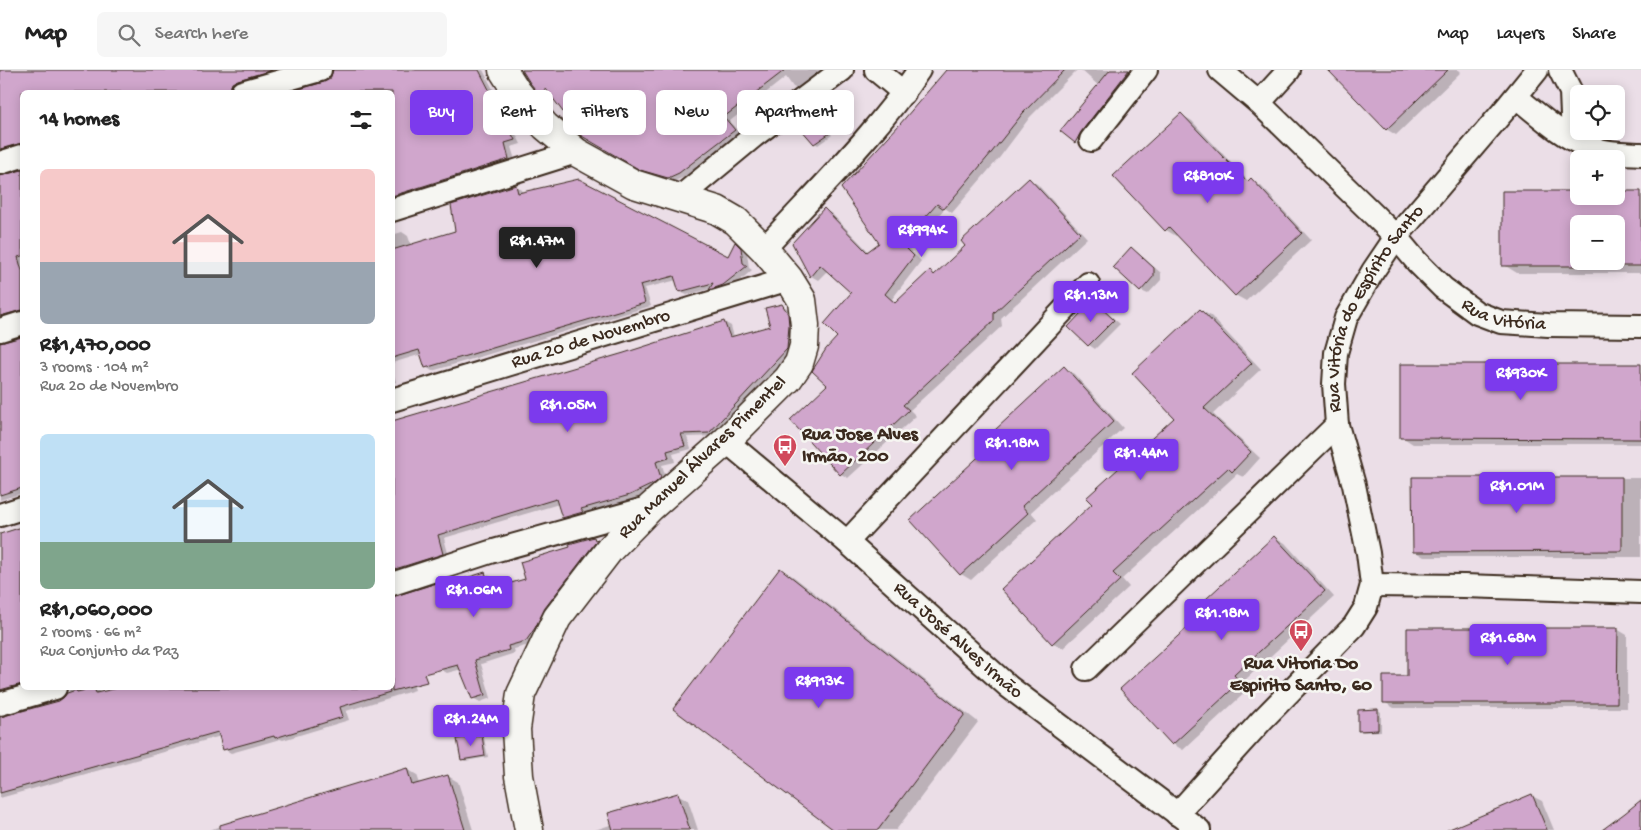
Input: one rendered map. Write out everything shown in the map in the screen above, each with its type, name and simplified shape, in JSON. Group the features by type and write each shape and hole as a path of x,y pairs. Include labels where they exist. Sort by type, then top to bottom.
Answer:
{"street":[{"path":"249,90 320,70"},
{"name":"Rua Manuel Álvares Pimentel","path":"502,70 544,126 576,152 634,184 716,210 736,221 764,249 789,279 802,300 805,325 804,346 799,363 788,378 726,441 651,507 610,549 558,618 521,694 516,729 519,776 530,830"},
{"path":"678,199 754,136 842,70"},
{"path":"876,70 904,93"},
{"path":"764,249 857,148 904,93 919,70"},
{"path":"1091,140 1146,70"},
{"name":"Rua Vitória","path":"1220,70 1259,103 1396,237 1443,288 1477,313 1501,322 1641,326"},
{"path":"1259,103 1290,70"},
{"name":"Rua Vitória do Espírito Santo","path":"1177,814 1262,720 1354,626 1366,607 1372,585 1368,553 1354,485 1337,426 1334,384 1336,353 1346,318 1373,271 1396,237 1537,70"},
{"path":"1560,70 1570,90"},
{"path":"1516,97 1570,137"},
{"path":"1575,140 1602,150 1641,154"},
{"path":"395,209 576,152"},
{"path":"0,163 20,157"},
{"name":"Rua 20 de Novembro","path":"395,399 789,279"},
{"path":"846,542 1088,284"},
{"path":"0,330 20,324"},
{"path":"1086,669 1337,426"},
{"name":"Rua José Alves Irmão","path":"726,441 846,542 1009,687 1198,830"},
{"path":"395,583 490,552 651,507"},
{"path":"0,515 20,509"},
{"path":"1372,585 1641,592"},
{"path":"0,704 47,690"}],"building":[{"path":"0,70 272,70 238,80 232,83 230,90 20,90 20,144 0,149"},
{"path":"333,70 479,70 489,90 483,90 483,135 512,135 515,140 505,143 509,159 395,195 395,90 296,90 330,79"},
{"path":"522,70 785,70 759,90 737,90 737,107 727,115 727,90 656,90 656,135 727,135 727,121 735,130 679,173 668,178 640,170 580,135 646,135 646,90 563,90 563,112 553,98 553,90 536,90"},
{"path":"946,70 1065,70 1023,113 944,209 937,204 902,244 914,256 885,294 895,303 930,270 934,275 965,246 961,241 1029,178 1080,233 994,313 994,321 903,405 909,410 840,475 790,420 827,385 812,371 826,349 837,337 824,324 851,293 820,265 810,277 792,243 824,208 867,252 879,243 841,188 900,124"},
{"path":"1110,70 1129,70 1081,132 1075,143 1060,131"},
{"path":"1328,70 1448,70 1386,130"},
{"path":"1181,113 1247,182 1251,178 1302,233 1235,296 1169,227 1165,231 1113,176"},
{"path":"806,135 827,135 814,144"},
{"path":"20,171 20,256 18,257 20,264 20,311 0,316 0,176"},
{"path":"579,179 728,256 735,242 741,248 743,263 747,266 723,285 709,290 713,283 679,292 674,276 640,285 645,303 425,368 419,350 395,357 395,249 455,231 451,205 516,185 518,193"},
{"path":"1502,191 1570,191 1570,205 1625,205 1625,191 1641,191 1641,266 1625,266 1625,215 1570,215 1570,266 1502,266"},
{"path":"1131,247 1154,268 1154,276 1140,292 1113,267"},
{"path":"1093,300 1114,320 1088,346 1068,327"},
{"path":"782,304 788,314 787,349 709,433 681,434 685,446 667,451 669,458 656,462 661,478 655,483 630,495 581,509 583,512 562,518 556,499 438,535 443,554 395,569 395,420 624,353 724,321 730,337 770,326 765,308"},
{"path":"1200,309 1252,363 1204,408 1251,452 1232,472 1228,468 1113,573 1120,580 1052,644 1001,589 1092,504 1086,498 1174,418 1132,373"},
{"path":"20,338 20,489 0,495 0,343"},
{"path":"1400,364 1641,364 1641,439 1400,438"},
{"path":"1064,366 1114,421 1022,506 1028,513 960,575 910,520 1001,436 995,430"},
{"path":"1412,477 1622,477 1622,551 1413,552"},
{"path":"20,528 20,685 0,690 0,534"},
{"path":"1274,536 1325,591 1234,675 1240,682 1172,745 1120,689 1212,605 1206,599"},
{"path":"594,537 595,540 598,539 545,608 526,641 508,646 509,650 475,660 485,695 472,699 458,665 424,674 427,682 392,691 395,690 395,596 450,579 451,583 485,572 490,589 525,579 520,562 570,547 569,544"},
{"path":"780,568 965,714 878,830 834,830 673,709"},
{"path":"1407,628 1618,628 1617,703 1383,703 1383,676 1407,676"},
{"path":"76,690 77,692 86,690 95,690 96,693 109,690 390,690 390,692 340,707 343,717 275,738 274,736 223,750 218,732 0,793 0,717 59,701 67,693"},
{"path":"1378,709 1378,730 1358,731 1358,710"},
{"path":"482,735 485,756 461,760 457,739"},
{"path":"407,768 412,785 448,775 465,830 220,830 220,825"},
{"path":"678,793 690,830 613,830 608,813"},
{"path":"1532,794 1547,830 1447,830"},
{"path":"1641,800 1641,830 1602,830 1625,813"}],"place":[{"name":"Rua Jose Alves Irmão, 200","path":"785,467"},
{"name":"Rua Vitoria Do Espirito Santo, 60","path":"1301,652"}]}
